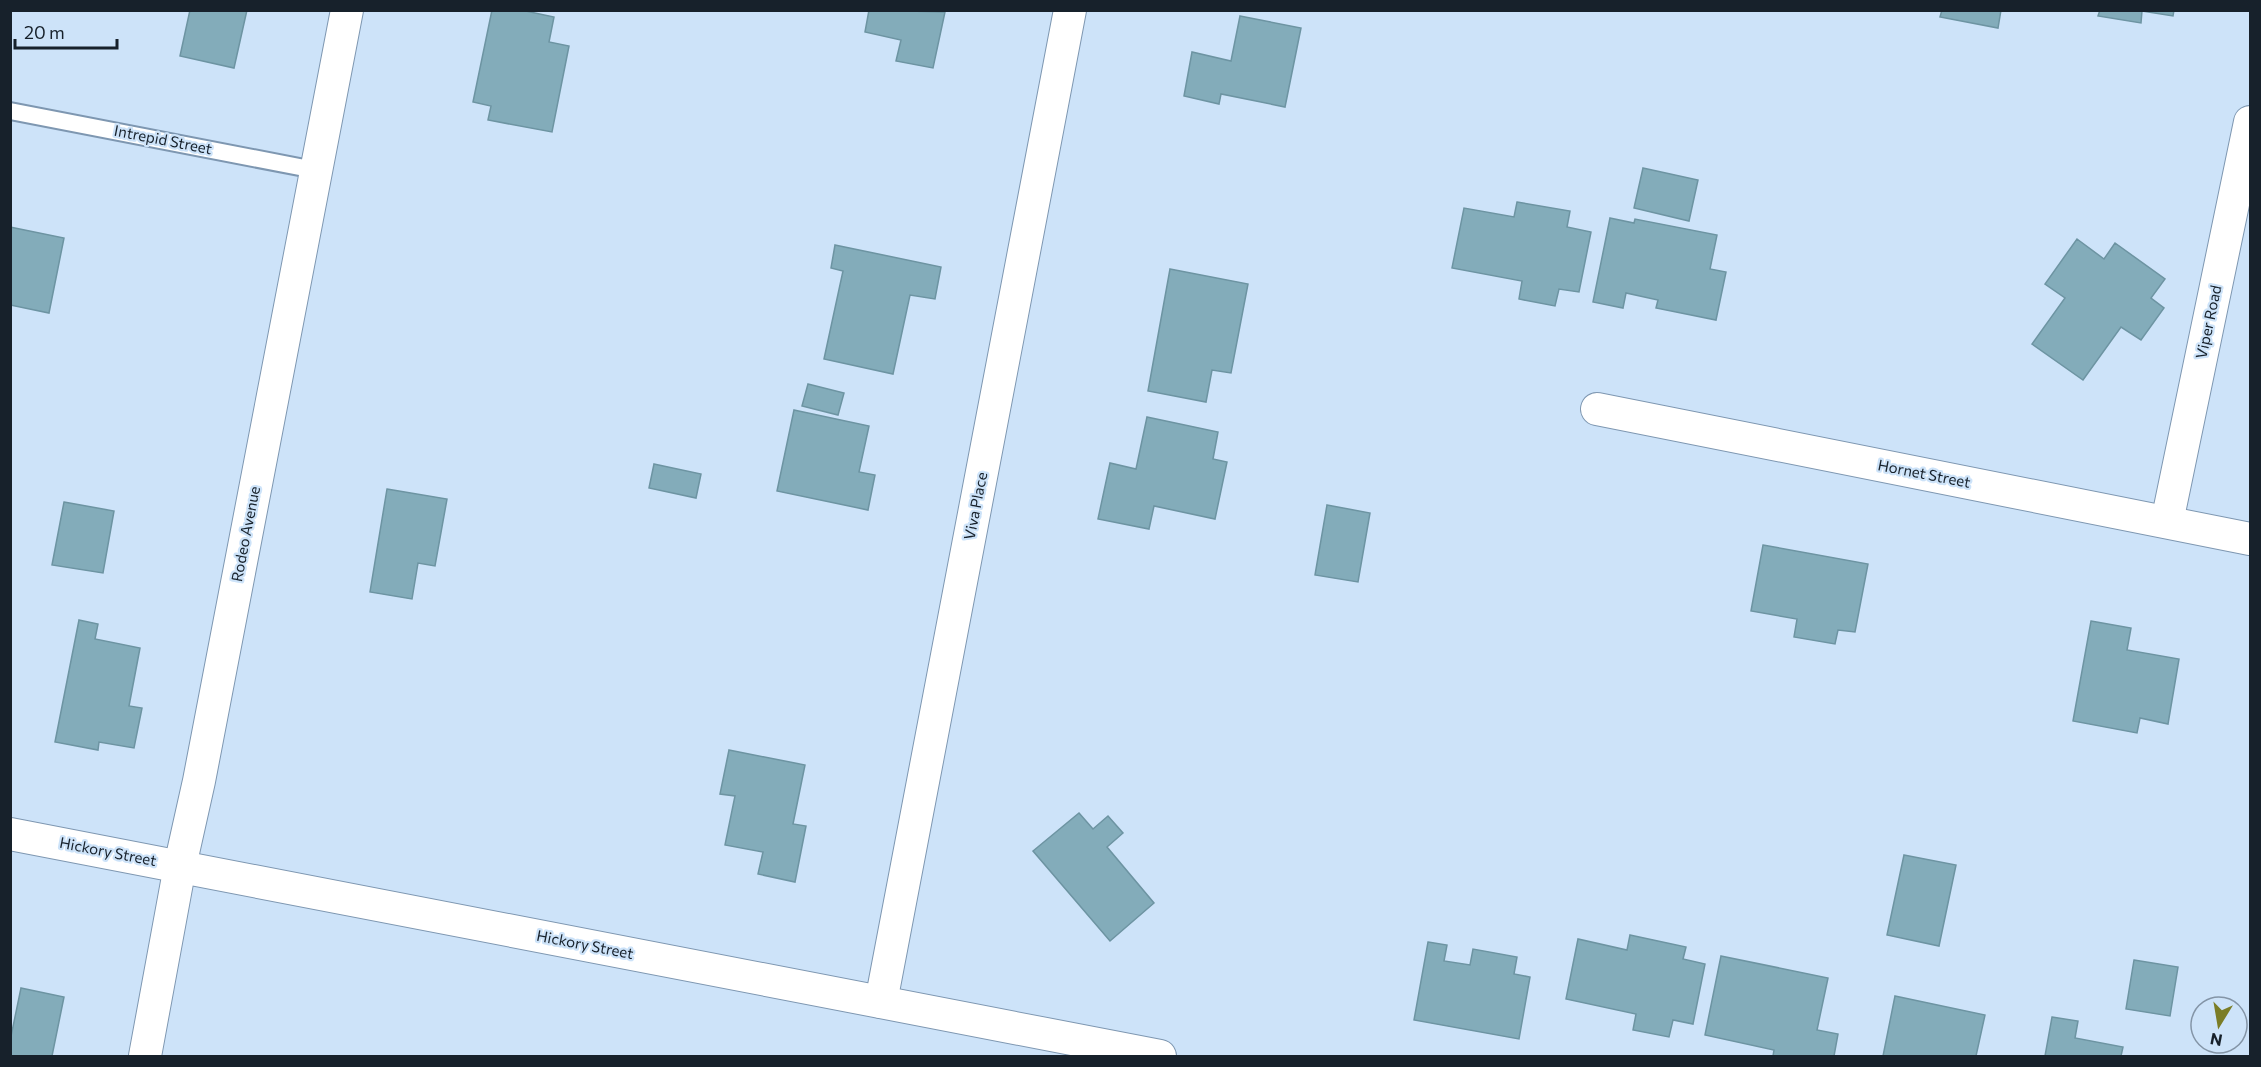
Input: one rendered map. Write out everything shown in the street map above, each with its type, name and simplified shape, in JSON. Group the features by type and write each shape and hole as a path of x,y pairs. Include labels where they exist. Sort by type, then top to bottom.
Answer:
{"street":[{"name":"Rodeo Avenue","path":"145,1056 347,10"},
{"name":"Viva Place","path":"881,1002 1070,10"},
{"name":"Viper Road","path":"2168,522 2250,122"},
{"name":"Hornet Street","path":"1597,409 2250,538"},
{"name":"Hickory Street","path":"10,834 1160,1056"}],"lane":[{"name":"Intrepid Street","path":"10,111 315,170"}],"building":[{"path":"190,10 247,10 234,68 180,56"},
{"path":"492,10 521,10 554,17 549,42 569,46 552,132 488,120 491,106 473,102"},
{"path":"869,10 945,12 933,68 896,61 901,40 865,32"},
{"path":"1942,10 2001,10 1998,28 1940,17"},
{"path":"2100,10 2174,10 2173,16 2142,11 2141,23 2098,16"},
{"path":"1240,16 1301,28 1285,107 1221,94 1219,104 1184,96 1192,52 1231,61"},
{"path":"1643,168 1698,180 1689,221 1634,208"},
{"path":"1517,202 1570,211 1567,227 1591,232 1579,292 1559,289 1555,306 1519,299 1522,281 1452,268 1464,208 1514,217"},
{"path":"1610,218 1634,223 1635,219 1717,235 1710,269 1726,272 1716,320 1656,308 1658,300 1626,293 1623,308 1593,302"},
{"path":"10,227 64,238 49,313 10,305"},
{"path":"2077,239 2104,259 2115,243 2165,279 2151,298 2164,308 2141,340 2121,327 2083,380 2032,344 2065,298 2045,284"},
{"path":"835,245 941,267 935,299 910,295 893,374 824,359 843,271 831,268"},
{"path":"1170,269 1248,284 1231,373 1212,370 1206,402 1148,391"},
{"path":"808,384 844,393 838,415 802,406"},
{"path":"794,410 869,426 859,472 875,475 868,510 777,491"},
{"path":"1147,417 1218,432 1213,459 1227,462 1215,519 1154,506 1149,529 1098,519 1110,463 1136,469"},
{"path":"654,464 701,474 696,498 649,488"},
{"path":"387,489 447,499 435,566 418,563 412,599 370,592"},
{"path":"64,502 114,511 103,573 52,565"},
{"path":"1327,505 1370,513 1358,582 1315,575"},
{"path":"1763,545 1868,564 1855,632 1838,630 1835,644 1794,637 1797,619 1751,611"},
{"path":"79,620 98,624 95,639 140,648 129,706 142,708 134,748 99,742 98,750 55,742"},
{"path":"2091,621 2131,628 2127,650 2179,659 2168,724 2140,718 2137,733 2073,721"},
{"path":"729,750 805,765 793,824 806,826 795,882 758,874 763,852 725,845 735,796 720,794"},
{"path":"1079,813 1093,829 1108,816 1123,833 1107,847 1154,903 1110,941 1033,851"},
{"path":"1904,855 1956,865 1939,946 1887,935"},
{"path":"1630,935 1686,947 1683,959 1705,964 1693,1024 1673,1020 1669,1037 1633,1030 1636,1014 1566,999 1578,939 1627,950"},
{"path":"1428,942 1447,945 1444,961 1470,965 1473,949 1517,957 1514,974 1530,977 1519,1039 1414,1020"},
{"path":"1721,956 1828,978 1817,1030 1838,1034 1834,1056 1773,1056 1774,1050 1705,1035"},
{"path":"2134,960 2178,967 2170,1016 2126,1009"},
{"path":"21,988 64,997 52,1056 10,1056 10,1041"},
{"path":"1895,996 1985,1015 1976,1056 1883,1056"},
{"path":"2052,1017 2078,1021 2075,1038 2123,1047 2121,1056 2045,1056"}]}
